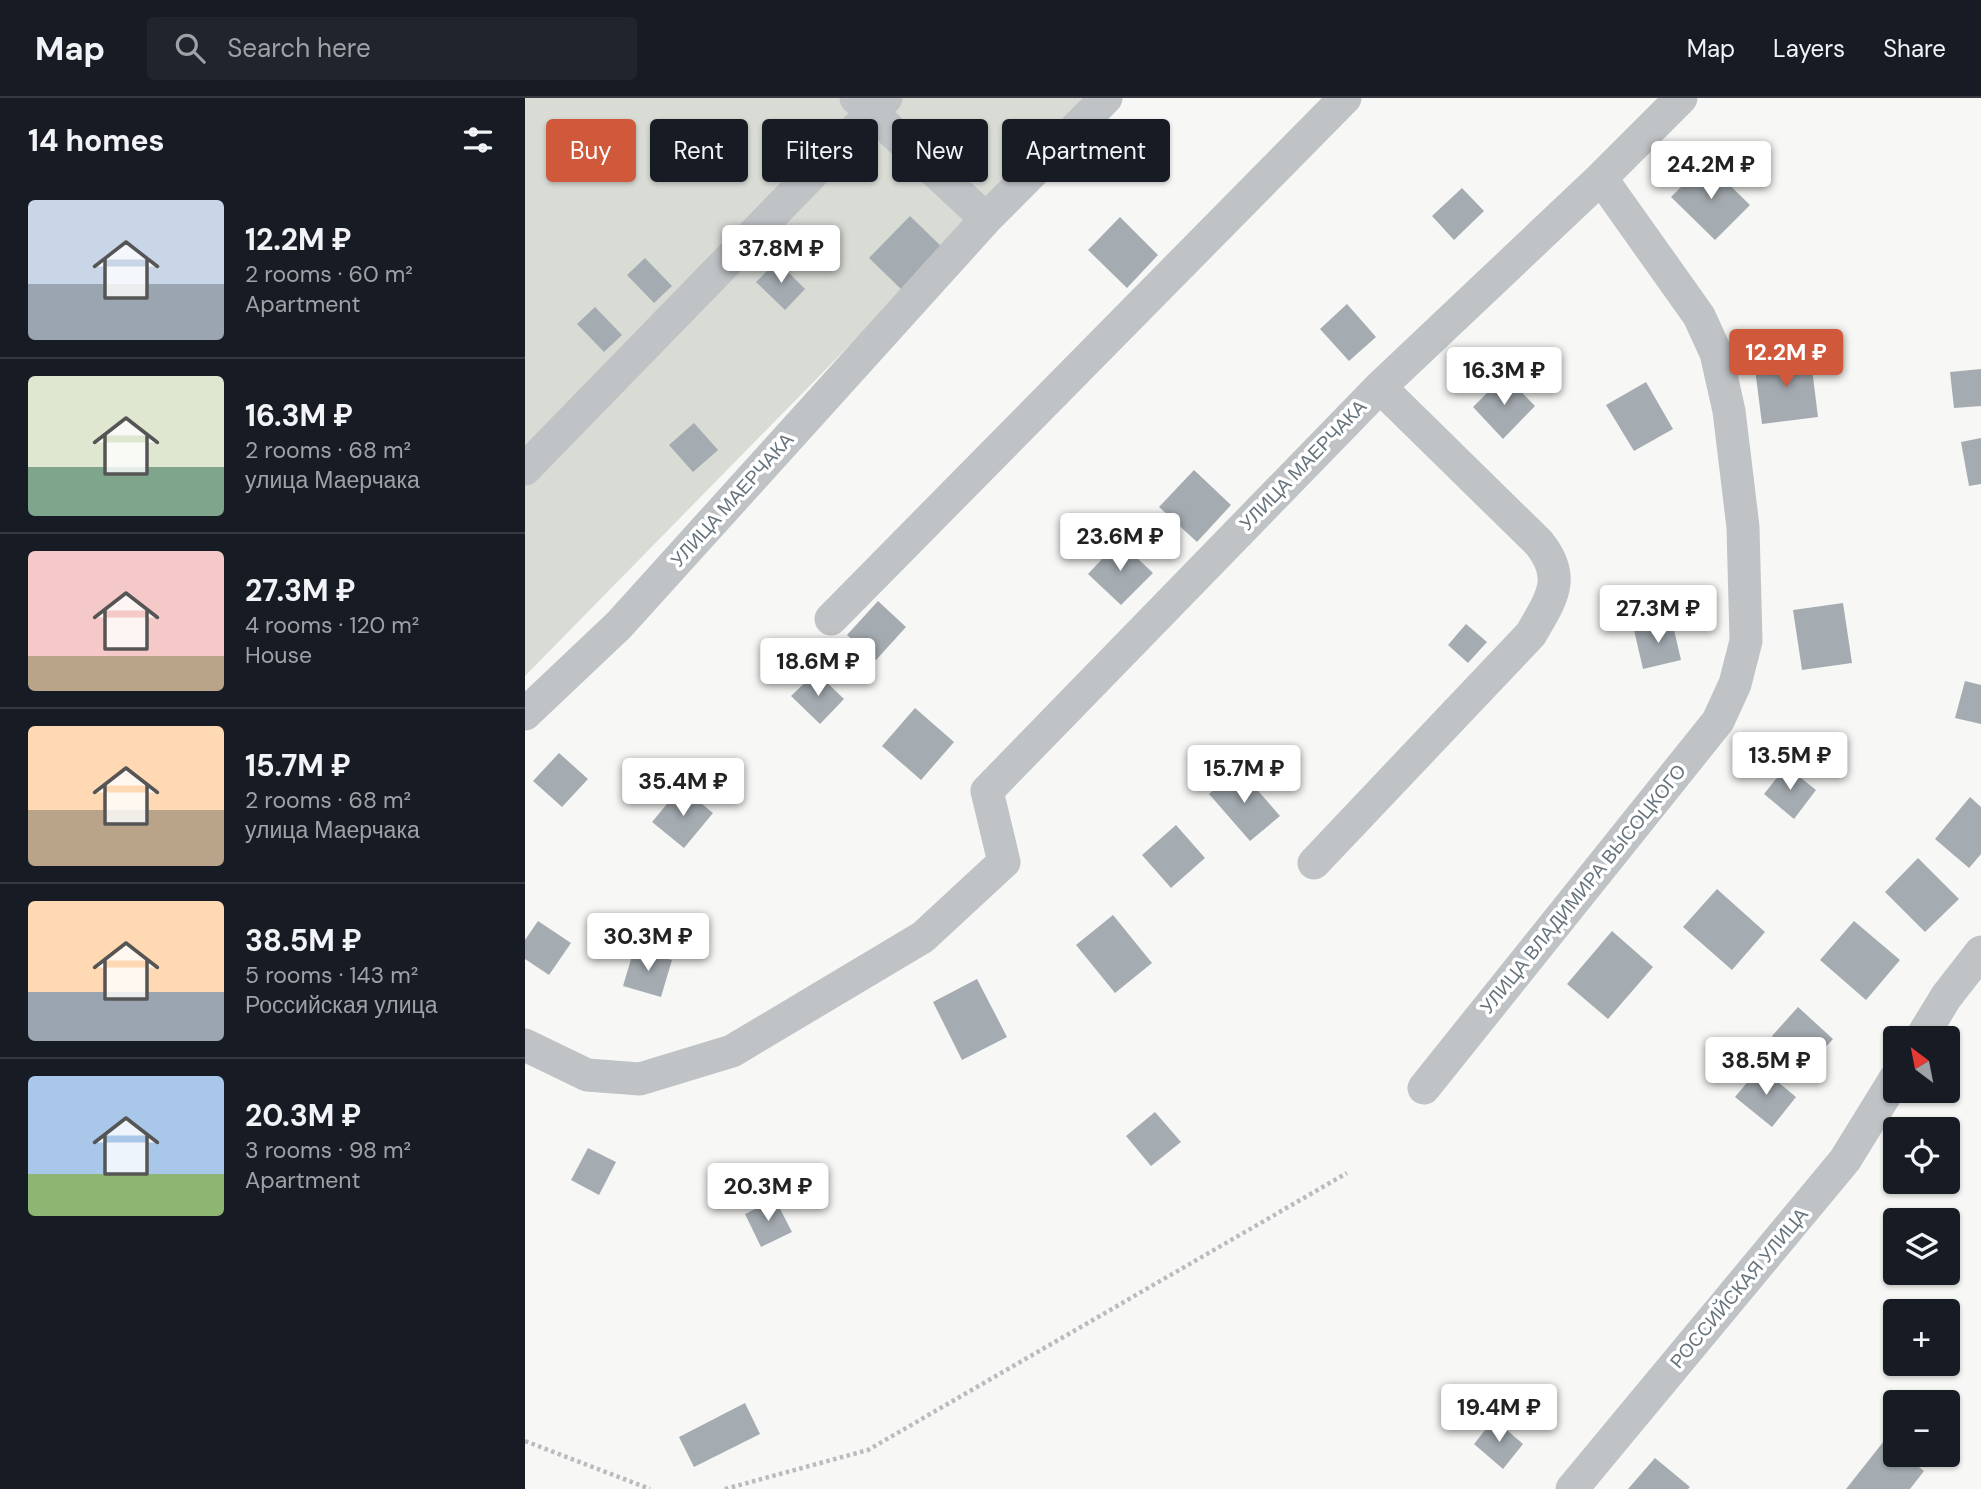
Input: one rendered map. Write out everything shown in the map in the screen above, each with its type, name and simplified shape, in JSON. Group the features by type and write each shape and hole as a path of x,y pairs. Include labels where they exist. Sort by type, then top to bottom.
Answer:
{"street":[{"name":"УЛИЦА МАЕРЧАКА","path":"525,714 619,625 986,219 1105,98"},
{"path":"831,619 1345,98"},
{"name":"УЛИЦА МАЕРЧАКА","path":"525,1045 587,1075 640,1079 732,1051 923,937 1004,862 986,791 1380,387 1601,178 1681,98"},
{"path":"525,469 871,103 986,219"},
{"name":"УЛИЦА ВЛАДИМИРА ВЫСОЦКОГО","path":"1424,1088 1718,721 1735,684 1746,641 1743,527 1729,411 1716,353 1699,316 1601,178"},
{"path":"1314,863 1531,634 1555,593 1555,573 1549,555 1539,543 1380,387"},
{"path":"1928,1026 1946,997 1981,951"},
{"name":"РОССИЙСКАЯ УЛИЦА","path":"1571,1489 1845,1160 1883,1098"}],"path":[{"path":"725,1489 869,1450 1347,1172"},
{"path":"525,1441 650,1489"}],"shaded area":[{"path":"525,98 1092,98 1071,119 1002,119 1002,182 1010,182 525,676"}],"building":[{"path":"1706,162 1750,205 1715,240 1671,197"},
{"path":"1462,188 1484,211 1454,240 1432,216"},
{"path":"910,216 943,248 902,290 869,258"},
{"path":"1120,217 1158,255 1127,288 1088,250"},
{"path":"645,258 672,286 654,303 627,275"},
{"path":"777,261 805,289 785,310 756,282"},
{"path":"1347,304 1376,337 1349,361 1320,329"},
{"path":"595,307 622,335 604,352 577,324"},
{"path":"1810,353 1818,417 1762,424 1754,361"},
{"path":"1981,369 1981,406 1954,408 1950,372"},
{"path":"1505,375 1535,406 1503,439 1473,407"},
{"path":"1646,382 1673,429 1634,451 1606,405"},
{"path":"694,423 718,450 693,472 669,445"},
{"path":"1981,438 1981,484 1969,486 1961,442"},
{"path":"1194,470 1231,505 1197,542 1159,507"},
{"path":"1119,541 1153,573 1121,605 1088,574"},
{"path":"878,601 906,627 876,660 847,635"},
{"path":"1843,603 1852,663 1802,670 1793,610"},
{"path":"1672,621 1681,660 1643,669 1634,630"},
{"path":"1466,624 1487,642 1468,663 1448,645"},
{"path":"816,672 844,699 820,724 791,696"},
{"path":"1965,681 1981,685 1981,724 1955,718"},
{"path":"915,708 954,742 921,780 882,746"},
{"path":"559,753 588,779 562,807 533,781"},
{"path":"1786,766 1816,790 1794,819 1764,794"},
{"path":"1238,768 1280,816 1250,841 1209,794"},
{"path":"681,787 713,813 684,848 652,822"},
{"path":"1970,797 1981,807 1981,854 1969,868 1935,839"},
{"path":"1176,825 1205,858 1171,888 1142,855"},
{"path":"1918,858 1959,899 1925,932 1885,892"},
{"path":"1717,889 1765,932 1732,970 1683,927"},
{"path":"1113,915 1152,963 1115,993 1076,945"},
{"path":"538,921 571,943 549,975 525,959 525,940"},
{"path":"1854,921 1900,960 1866,1000 1820,960"},
{"path":"1612,931 1653,967 1608,1019 1567,984"},
{"path":"634,949 672,960 661,997 623,986"},
{"path":"977,979 1007,1037 962,1060 933,1002"},
{"path":"1798,1007 1833,1039 1807,1068 1772,1036"},
{"path":"1760,1067 1796,1097 1772,1127 1735,1097"},
{"path":"1155,1112 1181,1142 1151,1166 1126,1136"},
{"path":"588,1148 616,1162 599,1195 571,1180"},
{"path":"775,1199 792,1232 761,1247 745,1214"},
{"path":"745,1403 760,1434 694,1467 679,1437"},
{"path":"1494,1419 1523,1444 1503,1469 1474,1444"},
{"path":"1883,1442 1883,1467 1919,1467 1924,1471 1910,1489 1846,1489"},
{"path":"1655,1458 1690,1487 1628,1489"}]}
